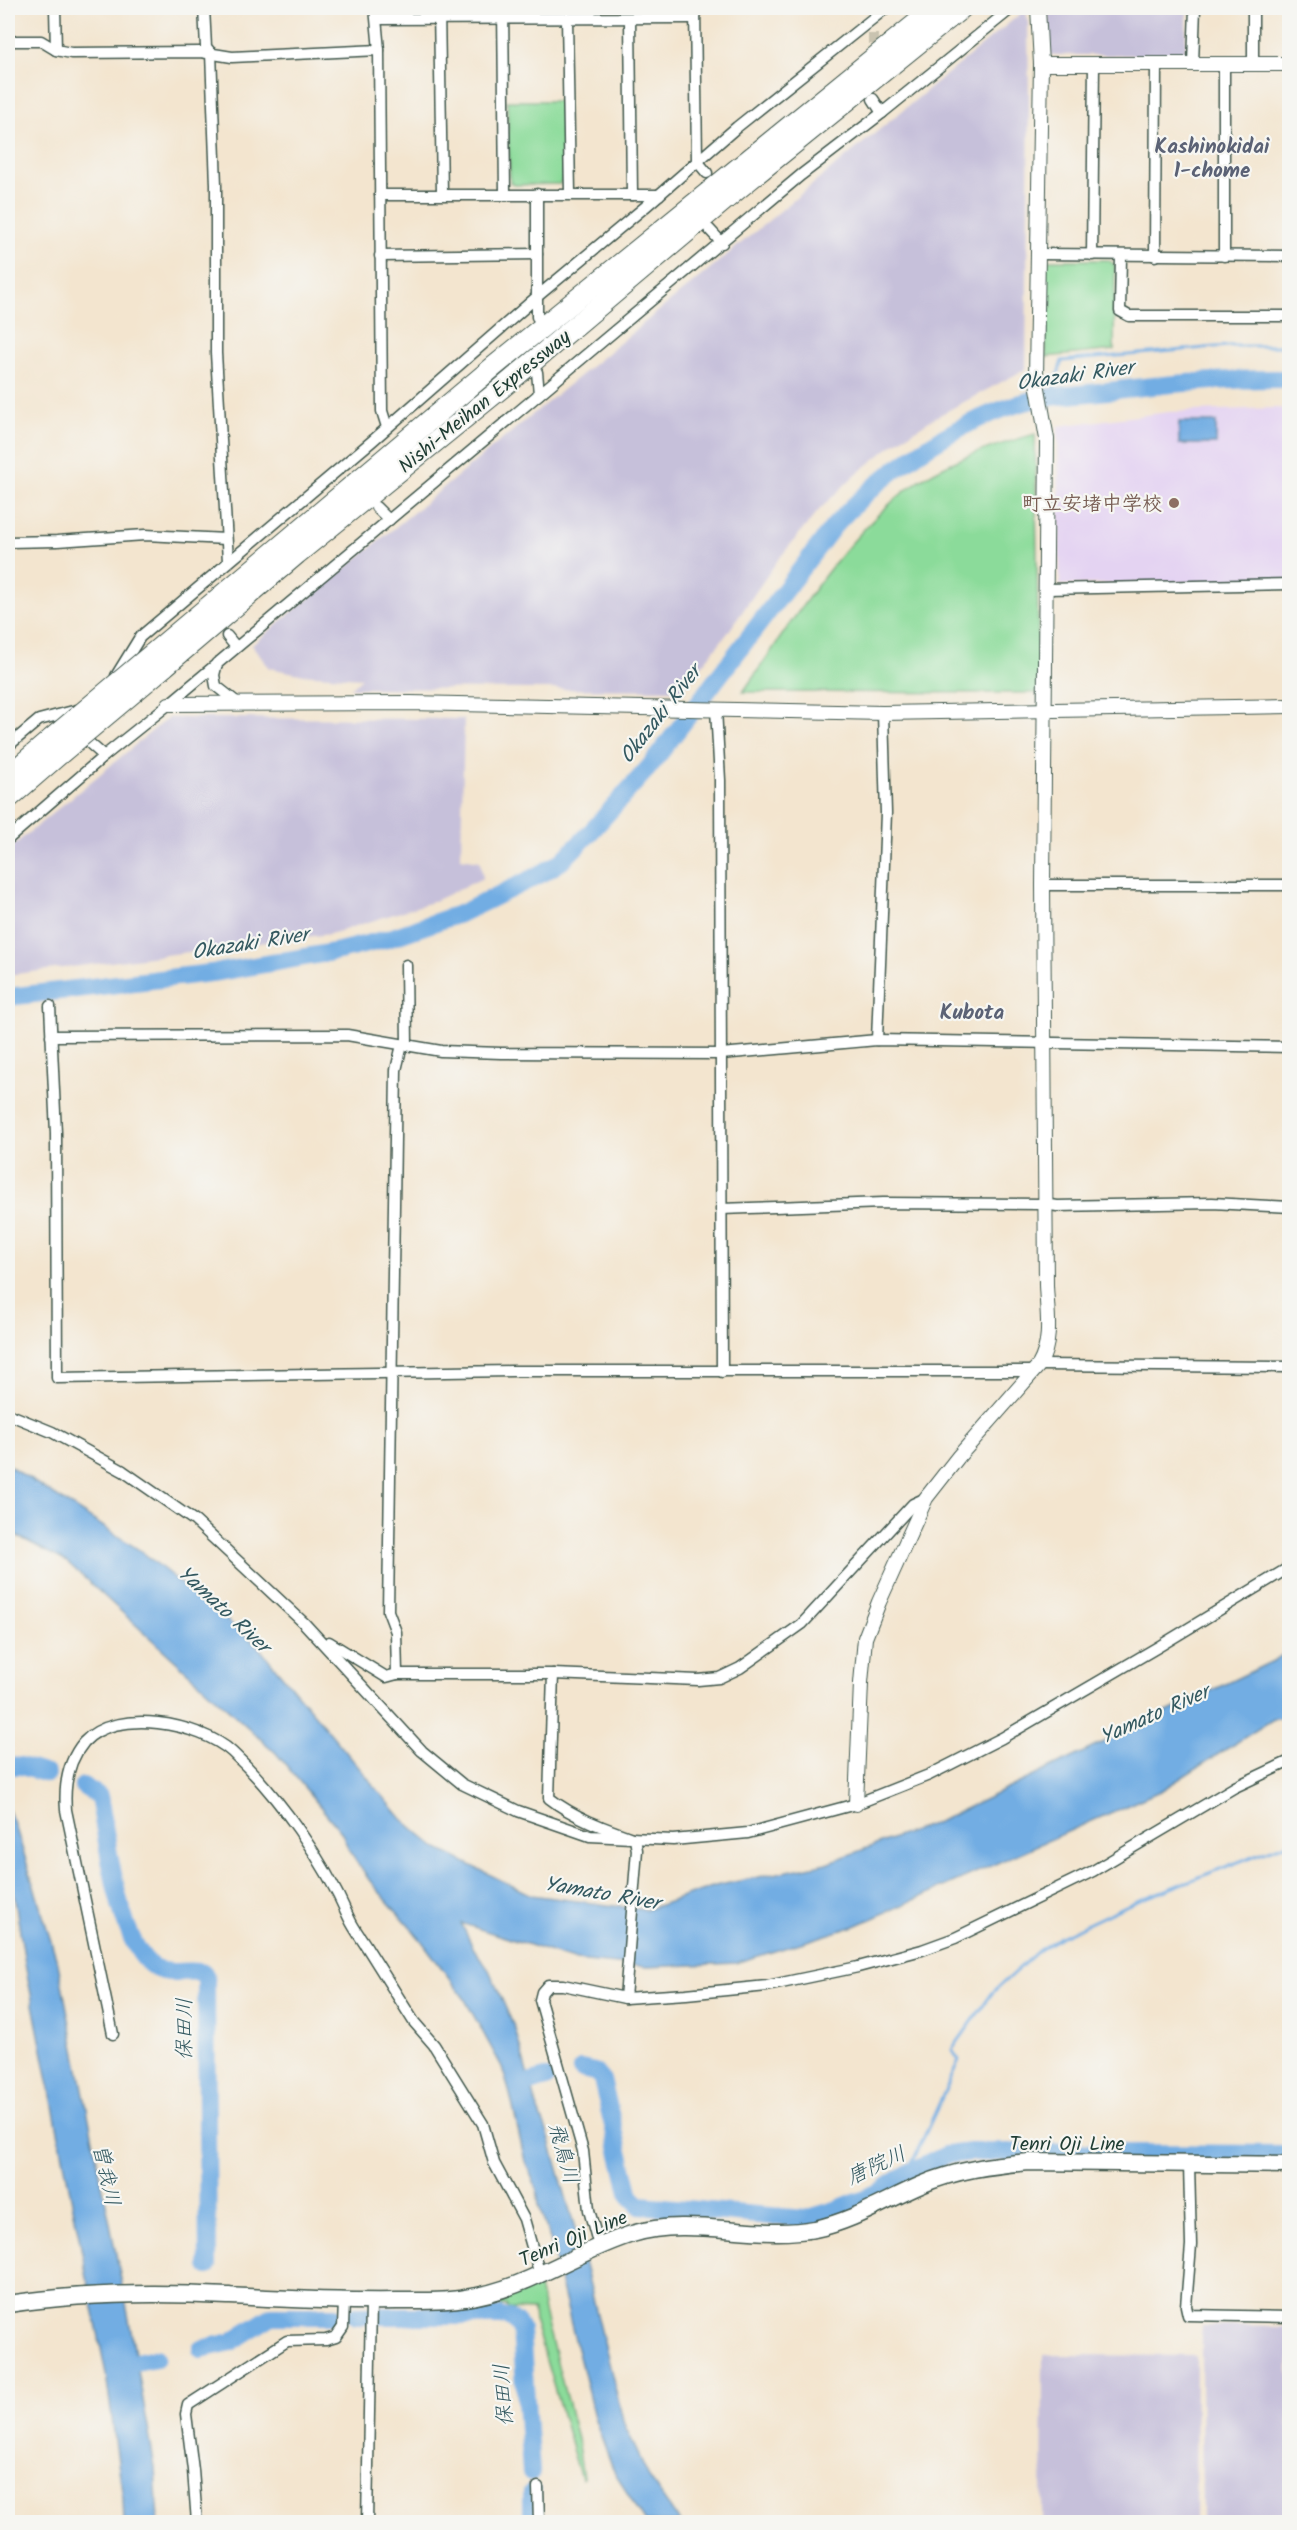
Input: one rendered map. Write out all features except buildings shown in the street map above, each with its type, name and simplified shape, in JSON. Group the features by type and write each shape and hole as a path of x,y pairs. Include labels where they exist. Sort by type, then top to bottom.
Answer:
{"highway":[{"name":"Nishi-Meihan Expressway","path":"8,799 55,747 492,368 935,8"},
{"name":"Nishi-Meihan Expressway","path":"158,660 297,554 494,394 746,182 962,8"},
{"name":"Nishi-Meihan Expressway","path":"8,776 55,747"}],"main road":[{"name":"Tenri Oji Line","path":"8,2304 57,2299 162,2295 371,2302 465,2298 504,2289 630,2235 660,2228 705,2226 778,2232 816,2228 872,2210 923,2184 964,2171 993,2165 1029,2162 1290,2165"}],"street":[{"path":"55,8 56,50"},
{"path":"204,8 206,47 211,53 216,184 216,353 228,561"},
{"path":"375,8 379,50 382,411 387,428"},
{"path":"439,8 442,194"},
{"path":"8,746 39,720 74,712 81,708 115,678 140,637 222,573 228,561 371,442 697,161 869,29 886,8"},
{"path":"8,839 104,756 801,175 1012,8"},
{"path":"856,1804 861,1683 866,1638 879,1602 926,1498 1036,1368 1044,1354 1048,1335 1043,885 1047,440 1037,383 1041,64 1038,8"},
{"path":"1193,64 1195,8"},
{"path":"1252,64 1253,8"},
{"path":"377,19 439,20 503,13 567,18 630,19 695,13 697,161 707,173"},
{"path":"503,13 505,194"},
{"path":"567,18 570,194"},
{"path":"630,19 632,195"},
{"path":"8,41 41,41 56,50 71,53 211,53 232,57 379,50"},
{"path":"1041,64 1290,64"},
{"path":"1092,255 1094,64"},
{"path":"1155,256 1156,64"},
{"path":"1224,64 1224,256"},
{"path":"873,99 882,113"},
{"path":"537,194 539,295 537,317"},
{"path":"380,195 659,195"},
{"path":"709,229 722,243"},
{"path":"380,256 537,254"},
{"path":"1038,254 1290,256"},
{"path":"1121,256 1120,311 1129,316 1290,316"},
{"path":"537,372 539,394"},
{"path":"371,442 379,451"},
{"path":"376,507 389,520"},
{"path":"8,542 145,535 226,539"},
{"path":"1047,589 1290,584"},
{"path":"227,636 236,647"},
{"path":"217,663 214,675 216,686 239,704"},
{"path":"169,704 410,703 883,713 1290,706"},
{"path":"716,709 720,780 722,1372"},
{"path":"877,1040 886,813 883,713"},
{"path":"58,715 104,756"},
{"path":"1043,885 1290,885"},
{"path":"397,1674 396,1632 388,1611 390,1373 396,1070 405,1045 406,965"},
{"path":"50,1006 56,1133 57,1378 512,1371 722,1372 1290,1367"},
{"path":"51,1036 347,1035 441,1051 501,1053 721,1054 877,1040 1290,1047"},
{"path":"721,1209 883,1203 1057,1206 1212,1203 1290,1207"},
{"path":"8,1414 52,1431 123,1471 195,1521 304,1623 422,1751 462,1784 518,1811 590,1836 673,1840 748,1833 856,1804 929,1775 1002,1738 1290,1567"},
{"path":"304,1623 337,1648 386,1677 397,1674 553,1674 698,1680 719,1678 740,1668 802,1624 913,1504 926,1498"},
{"path":"553,1674 549,1797 569,1813 594,1825 635,1839"},
{"path":"113,2034 66,1810 64,1788 69,1772 84,1743 96,1732 114,1725 154,1723 178,1726 208,1735 231,1751 291,1820 414,2022 435,2045 483,2124 494,2163 524,2219 541,2274"},
{"path":"598,2247 588,2203 583,2151 540,2000 542,1992 548,1985 625,1998 686,1994 768,1986 858,1967 922,1950 966,1933 1093,1870 1235,1787 1290,1761"},
{"path":"625,1998 637,1850 635,1839"},
{"path":"1189,2164 1191,2246 1186,2306 1188,2315 1290,2317"},
{"path":"197,2523 194,2470 186,2414 188,2405 287,2341 326,2340 336,2337 343,2327 344,2301"},
{"path":"367,2523 371,2302"},
{"path":"538,2487 539,2523"}],"shaded area":[{"path":"1048,8 1187,8 1185,55 1050,55"},
{"path":"1025,10 1028,20 1029,104 1026,369 934,418 895,443 855,475 820,509 777,561 727,634 682,690 350,688 362,678 300,674 269,668 252,645"},
{"name":"町立安堵中学校","path":"1289,409 1289,580 1060,585 1058,426 1169,412"},
{"path":"168,718 464,719 461,858 480,861 483,878 432,902 330,934 8,975 8,850"},
{"path":"1201,2326 1289,2327 1289,2522 1202,2522"},
{"path":"1043,2355 1196,2356 1195,2522 1042,2522"}],"green space":[{"path":"507,101 560,101 564,103 563,178 560,184 514,185 510,183"},
{"path":"1049,260 1108,260 1115,265 1114,350 1046,357 1045,264"},
{"path":"1035,434 1039,693 743,692 818,585 859,534 882,511 920,480 951,463"},
{"path":"536,2283 539,2286 577,2439 583,2477 581,2479 535,2323 534,2310 508,2309 506,2305 439,2307"}],"water":[{"path":"1179,422 1216,422 1216,444 1179,444"},
{"path":"8,1465 141,1551 255,1643 402,1819 436,1848 531,1895 646,1910 715,1886 827,1863 940,1821 1275,1660 1289,1650 1289,1718 1275,1718 1162,1790 855,1926 736,1963 648,1967 576,1960 461,1923 474,1949 489,1970 515,2029 582,2253 624,2424 650,2479 680,2522 646,2522 615,2474 594,2417 550,2239 539,2206 537,2190 525,2161 502,2067 464,1998 421,1940 370,1881 349,1851 342,1833 276,1753 67,1562 8,1531"},
{"path":"8,1809 58,1964 128,2314 155,2468 158,2522 124,2522 123,2498 106,2374 26,1969 14,1894 8,1878"}],"waterway":[{"path":"1051,397 1062,361 1227,346 1290,346"},
{"name":"Okazaki River","path":"8,997 219,972 339,951 387,939 462,913 541,874 562,861 588,835 650,766 834,526 873,488 918,453 966,425 992,413 1037,399 1194,382 1290,379"},
{"name":"保田川","path":"8,1766 21,1766 47,1774"},
{"name":"保田川","path":"83,1786 99,1796 116,1889 131,1937 142,1955 160,1970 204,1973 206,1978 208,2266"},
{"path":"907,2174 959,2060 952,2050 993,1992 1038,1951 1060,1937 1132,1903 1290,1842"},
{"name":"唐院川","path":"581,2069 595,2072 602,2080 630,2196 639,2205 805,2219 835,2210 879,2192 907,2174 946,2155 971,2152 1290,2154"},
{"name":"唐院川","path":"522,2085 546,2078"},
{"name":"保田川","path":"201,2349 231,2342 272,2316 335,2316"},
{"name":"保田川","path":"356,2316 501,2316"},
{"name":"保田川","path":"510,2318 521,2330 531,2472"},
{"name":"保田川","path":"121,2365 156,2358"},
{"name":"保田川","path":"532,2492 532,2522"}],"tunnel":[{"path":"873,34 873,57"}],"place":[{"name":"町立安堵中学校","path":"1174,503"}],"district":[{"name":"Kashinokidai 1-chome","path":"1212,158"},
{"name":"Kubota","path":"972,1012"}],"water label":[{"name":"Yamato River","path":"224,1609"},
{"name":"Yamato River","path":"1154,1714"},
{"name":"Yamato River","path":"602,1893"},
{"name":"飛鳥川","path":"564,2153"},
{"name":"曽我川","path":"107,2175"}]}
